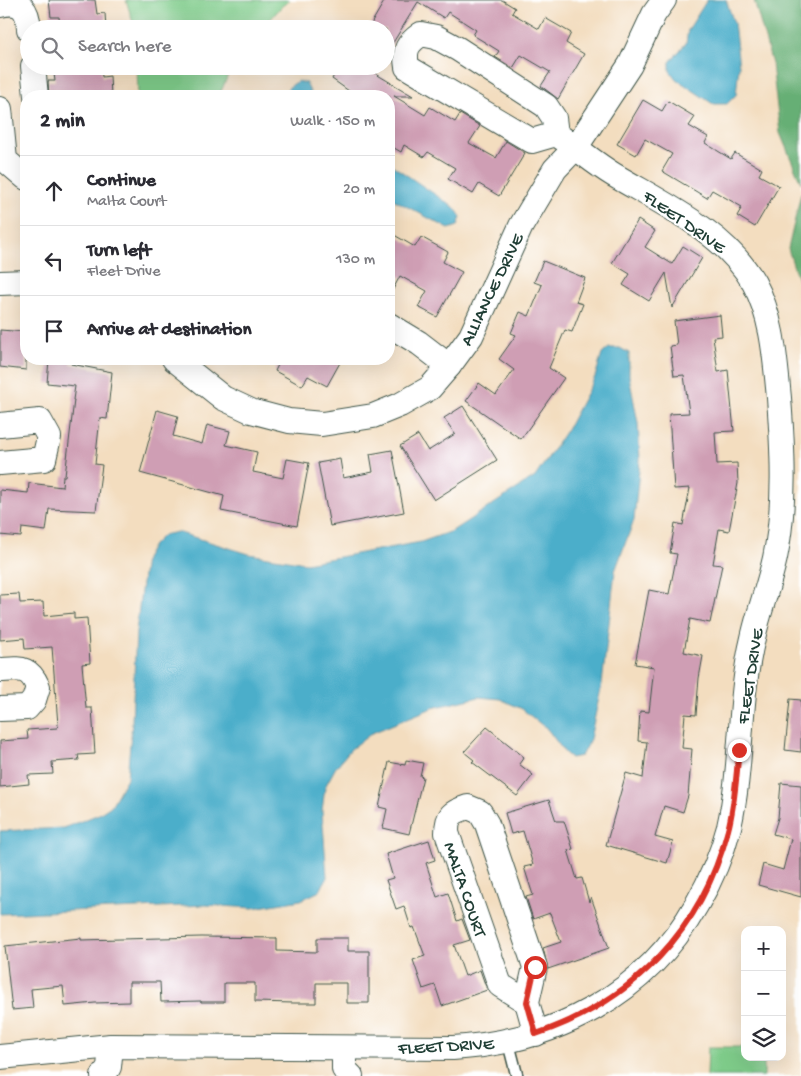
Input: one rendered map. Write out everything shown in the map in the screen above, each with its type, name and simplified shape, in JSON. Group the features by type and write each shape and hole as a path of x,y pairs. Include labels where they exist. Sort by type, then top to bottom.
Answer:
{"street":[{"name":"ALLIANCE DRIVE","path":"182,365 223,398 251,411 290,420 322,424 373,416 400,405 430,388 450,366 471,336 521,226 555,169 576,148 630,65 654,14 664,0"},
{"path":"0,5 8,2 21,5 28,14 28,20"},
{"path":"421,34 436,37 458,49 546,106 554,118 556,134 532,141 407,66 405,55 410,42 421,34"},
{"path":"34,75 35,90"},
{"path":"0,108 5,160 20,173"},
{"name":"FLEET DRIVE","path":"0,1056 110,1066 344,1067 453,1048 478,1047 508,1041 536,1034 578,1017 610,999 644,972 665,951 679,934 696,906 713,873 724,844 733,804 752,640 775,557 781,516 783,477 778,386 769,319 755,285 740,260 697,224 611,174 556,134"},
{"path":"0,283 20,282"},
{"path":"395,328 419,342 450,366"},
{"path":"0,425 40,421 49,437 44,459 0,462"},
{"path":"0,670 23,669 34,677 38,687 34,700 27,708 0,709"},
{"name":"MALTA COURT","path":"527,1002 500,985 447,833 447,823 453,812 468,807 480,812 487,824 535,967 527,1002 536,1034"}],"lane":[{"path":"508,1041 517,1076"}],"green space":[{"path":"126,0 290,0 270,20 132,20"},
{"path":"754,0 801,0 801,183 780,133 772,64"},
{"path":"137,75 228,75 222,90 138,90"},
{"path":"801,193 801,289 788,249"},
{"path":"708,1047 741,1047 741,1061 764,1061 764,1076 707,1076"}],"water":[{"path":"707,0 726,0 734,23 739,66 736,95 727,104 713,104 676,79 670,71 670,62 686,43 688,30"},
{"path":"298,81 306,83 309,90 287,90"},
{"path":"395,167 455,208 461,217 458,226 449,229 395,200"},
{"path":"609,348 620,348 629,353 629,376 638,423 640,460 634,520 615,571 602,684 590,739 581,756 571,758 548,730 522,709 500,699 479,697 432,708 372,733 351,749 336,767 325,787 322,811 327,877 320,891 301,900 253,908 206,905 0,914 0,831 64,828 99,814 111,806 127,778 132,722 136,632 145,559 153,545 163,535 177,532 249,554 306,563 421,542 452,531 535,477 567,429 595,377 602,354"}],"building":[{"path":"49,0 95,0 97,14 105,13 105,20 59,20 59,17 51,17"},
{"path":"385,0 502,0 515,8 512,13 539,29 545,18 571,33 566,43 584,54 558,99 541,86 550,72 521,55 513,68 495,57 499,51 473,35 476,30 448,12 444,18 418,2 395,39 395,20 373,20"},
{"path":"54,75 110,76 111,90 49,90 48,81 55,81"},
{"path":"334,75 378,75 413,96 395,96 395,90 348,90 332,79"},
{"path":"395,97 425,115 430,107 455,122 460,114 480,126 469,143 496,158 506,141 525,153 499,196 479,184 473,194 448,179 455,168 428,152 424,157 404,145 401,152 395,148"},
{"path":"643,100 662,111 668,101 695,117 689,126 708,137 705,143 731,159 735,153 762,169 759,175 779,186 755,227 737,216 742,207 712,190 707,198 662,171 672,154 645,139 636,155 617,144"},
{"path":"638,220 655,231 645,247 672,264 683,246 702,258 672,308 666,273 649,301 623,285 630,274 612,263"},
{"path":"395,235 415,247 421,237 448,252 443,262 462,272 437,317 418,307 427,291 400,276 395,286"},
{"path":"543,261 585,278 576,302 583,304 572,332 565,330 549,368 564,378 521,439 466,401 479,383 496,395 514,370 499,359 516,335 511,333 520,312 529,316 542,285 534,282"},
{"path":"720,315 722,336 713,337 718,372 728,370 734,431 715,432 717,464 737,463 738,483 729,531 719,529 713,564 722,565 710,623 690,619 684,652 703,656 696,715 685,714 682,748 692,749 688,796 683,812 664,806 655,837 673,842 667,863 606,845 626,773 643,778 647,742 638,741 640,711 649,712 654,667 635,664 649,590 669,594 677,554 670,553 675,523 683,525 690,488 674,489 669,414 689,413 684,375 674,376 670,346 677,345 674,321"},
{"path":"0,330 20,332 20,365 26,365 26,370 0,367"},
{"path":"48,365 76,365 112,372 107,419 100,418 95,464 102,465 96,511 49,509 46,531 22,528 21,537 0,535 0,490 28,493 29,483 62,487 63,476 65,476 75,386 47,383"},
{"path":"278,365 339,365 327,386 308,376 302,386 275,371"},
{"path":"463,406 497,460 434,500 400,446 418,435 428,451 455,434 444,418"},
{"path":"157,410 178,416 173,436 202,444 207,425 230,431 226,445 257,452 253,472 283,478 287,459 309,463 297,526 221,511 224,496 140,473"},
{"path":"392,450 404,512 330,526 318,463 340,459 343,478 373,472 370,454"},
{"path":"19,594 20,603 43,602 44,616 74,613 74,619 87,618 90,663 82,664 86,708 92,708 95,754 78,755 79,760 52,762 53,774 28,775 29,784 0,787 0,741 28,739 27,730 57,728 58,725 52,647 25,649 24,638 0,640 0,595"},
{"path":"790,699 801,700 801,752 785,750"},
{"path":"487,727 524,757 519,764 533,775 517,796 472,762 474,760 464,752"},
{"path":"406,760 423,763 420,776 423,777 409,834 383,828 387,809 379,807 389,762 405,765"},
{"path":"781,783 801,785 801,897 758,885 763,864 783,870 791,839 773,834 778,818"},
{"path":"549,800 556,821 564,821 573,849 568,850 577,879 582,878 589,902 591,897 609,948 548,969 543,948 561,942 550,913 533,919 526,897 533,895 524,867 533,865 523,831 511,834 505,813"},
{"path":"429,840 435,860 426,863 437,897 448,893 457,921 462,919 470,940 454,945 465,976 480,970 487,990 442,1006 435,985 423,989 413,960 425,956 414,927 411,928 404,906 396,909 386,880 393,878 386,854"},
{"path":"201,937 277,938 277,951 317,952 317,938 348,938 348,951 369,951 369,1003 347,1003 347,983 316,983 316,1003 294,1003 255,1002 255,983 224,983 224,1002 161,1002 160,982 129,982 129,1002 65,1006 63,986 31,989 33,1008 12,1010 5,946 81,938 81,940"}],"route":[{"path":"535,967 527,1002 536,1034 578,1017 610,999 628,986 665,951 693,912 722,852 733,804 739,750"}]}
